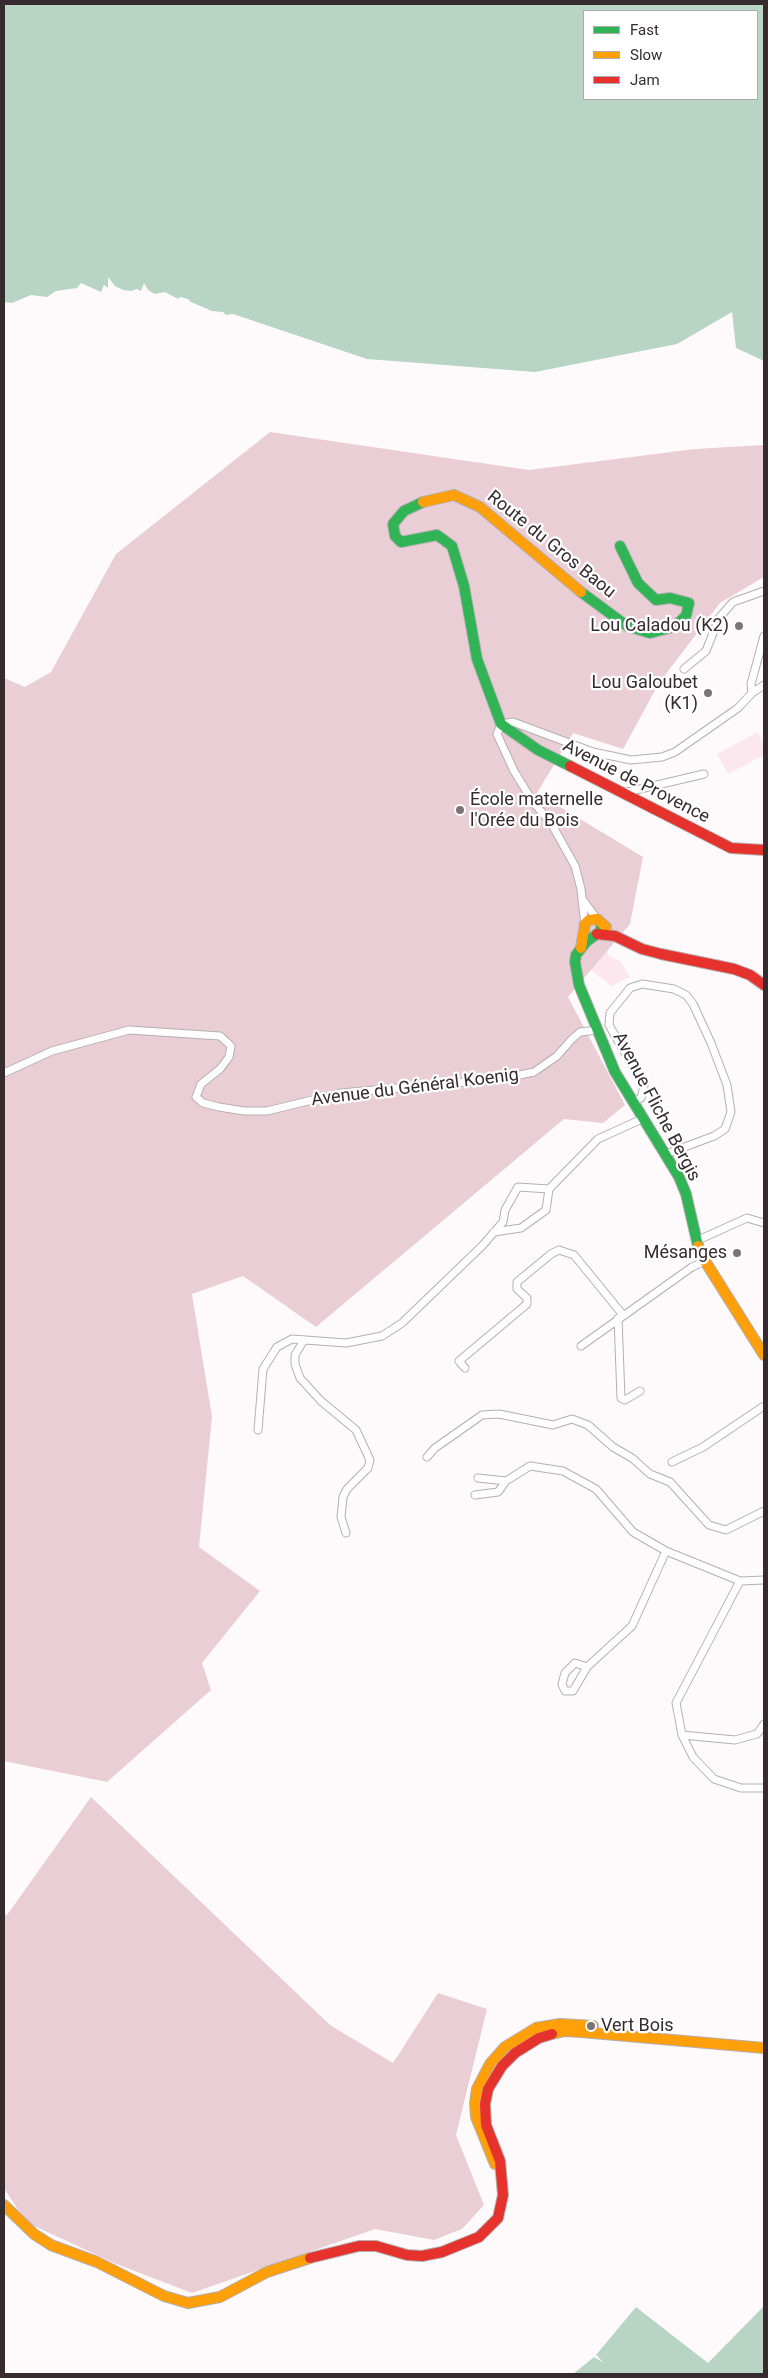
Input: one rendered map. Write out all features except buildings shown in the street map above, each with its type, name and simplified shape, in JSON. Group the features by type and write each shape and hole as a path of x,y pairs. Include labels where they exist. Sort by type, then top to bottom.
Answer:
{"street":[{"name":"Route du Gros Baou","path":"501,724 477,659 464,586 452,546 437,535 402,542 396,536 393,524 404,511 427,500 454,495 480,506 558,574 626,626 650,633 674,627 686,616 689,603 670,598 656,600 638,583 620,546"},
{"path":"684,669 706,651 719,618 733,602 764,591"},
{"path":"752,693 751,684 764,636"},
{"path":"591,931 575,866 551,823 534,802 511,764 497,734 501,724 513,722 593,752 630,760 662,757 675,752 738,708 752,693 764,685"},
{"name":"Avenue de Provence","path":"501,724 538,750 731,848 764,850"},
{"path":"622,793 704,774"},
{"path":"583,900 599,921 615,936"},
{"path":"591,931 589,920 599,921"},
{"path":"591,931 602,928 599,921"},
{"path":"591,931 615,936 661,954 734,969 764,985"},
{"name":"Avenue Fliche Bergis","path":"591,931 575,962 579,985 597,1030 616,1072 666,1154 686,1194 696,1241 705,1261 764,1355"},
{"path":"634,1102 641,1098 644,1086 609,1024 610,1013 630,988 642,984 674,988 686,995 693,1004 727,1085 731,1112 725,1129 714,1136 666,1154"},
{"name":"Avenue du Général Koenig","path":"4,1073 52,1052 129,1030 220,1036 231,1046 229,1057 220,1069 201,1084 196,1097 203,1103 219,1108 267,1111 341,1094 500,1079 534,1072 557,1056 580,1032 597,1030"},
{"path":"494,1232 520,1228 546,1210 549,1189 598,1139 644,1118"},
{"path":"258,1430 262,1369 276,1347 292,1339 346,1343 382,1336 402,1323 494,1232 503,1222 505,1210 518,1187 549,1189"},
{"path":"696,1241 747,1218 764,1223"},
{"path":"465,1368 459,1361 527,1304 528,1298 517,1289 517,1282 559,1250 574,1255 621,1317 621,1398 626,1400 640,1391"},
{"path":"581,1346 692,1267 705,1261"},
{"path":"304,1340 295,1356 295,1364 300,1378 321,1401 356,1430 370,1460 368,1468 347,1489 344,1497 341,1516 346,1533"},
{"path":"672,1462 703,1448 764,1406"},
{"path":"427,1457 436,1448 482,1415 499,1414 553,1425 572,1419 588,1425 613,1448 632,1458 650,1474 670,1482 709,1524 726,1530 764,1511"},
{"path":"476,1495 498,1492 506,1481 530,1466 563,1471 596,1489 633,1532 666,1551 740,1581 764,1580"},
{"path":"478,1478 506,1481"},
{"path":"587,1667 632,1626 666,1551"},
{"path":"740,1581 676,1703 682,1735 693,1757 714,1779 741,1788 764,1788"},
{"path":"682,1735 735,1740 757,1734 764,1724"},
{"path":"502,2178 485,2144 476,2117 477,2089 483,2075 498,2054 526,2033 548,2025 573,2024 764,2042"},
{"path":"4,2205 34,2234 51,2245 96,2262 164,2296 188,2303 202,2302 220,2297 267,2272 328,2252 359,2246 376,2246 407,2255 422,2256 460,2246 479,2237 498,2218 504,2195 500,2161 486,2125 485,2104 488,2089 502,2066 515,2053 539,2038 565,2031 764,2048"}],"shaded area":[{"path":"4,4 764,4 764,361 736,348 732,312 677,344 535,372 367,359 233,314 226,315 223,312 212,311 188,299 180,297 178,299 165,292 155,294 148,290 144,283 141,291 137,289 131,291 123,290 115,286 108,277 108,288 104,285 101,292 81,283 77,288 56,291 47,297 31,295 12,303 4,302"},
{"path":"270,432 529,470 695,449 764,445 764,577 720,603 659,683 623,749 573,733 537,793 643,857 630,924 568,997 625,1105 603,1123 564,1119 316,1327 243,1276 192,1294 212,1417 199,1547 260,1591 202,1663 211,1690 107,1782 4,1761 4,678 25,687 51,672 116,554"},
{"path":"758,732 764,744 764,755 728,774 717,754"},
{"path":"597,949 608,952 609,956 621,962 630,977 611,986 591,970 594,965"},
{"path":"91,1797 330,2025 393,2063 438,1993 487,2009 456,2135 484,2205 462,2229 434,2240 375,2229 192,2293 114,2263 26,2222 4,2188 4,1913 7,1915"},
{"path":"764,2306 764,2374 573,2374 594,2357 604,2363 596,2355 636,2307 708,2363"}],"traffic: fast":[{"path":"423,502 404,511 393,524 395,536 401,542 437,535 452,546 464,586 477,659 501,724 538,750 570,766"},
{"path":"581,592 627,626 650,633 674,627 686,616 689,603 670,598 656,600 638,583 620,546"},
{"path":"601,923 601,931 586,942 576,955 575,962 579,985 615,1072 679,1177 686,1194 698,1246"}],"traffic: slow":[{"path":"423,502 454,495 480,507 581,592"},
{"path":"581,948 585,924 589,920 597,919 606,927"},
{"path":"698,1246 705,1261 764,1355"},
{"path":"495,2164 476,2117 475,2103 477,2089 490,2064 505,2047 536,2028 560,2024 593,2026"},
{"path":"552,2034 565,2031 581,2032 764,2048"},
{"path":"4,2205 34,2234 51,2245 97,2262 164,2296 188,2303 220,2297 267,2272 310,2258"}],"traffic: jam":[{"path":"570,766 731,848 764,850"},
{"path":"597,934 615,936 642,949 661,954 734,969 750,975 764,985"},
{"path":"310,2258 359,2246 376,2246 407,2255 422,2256 442,2252 479,2237 498,2218 503,2195 500,2161 486,2125 485,2104 488,2089 502,2066 515,2053 539,2038 552,2034"}],"place":[{"name":"Lou Caladou (K2)","path":"739,626"},
{"name":"Lou Galoubet (K1)","path":"708,693"},
{"name":"École maternelle l'Orée du Bois","path":"460,810"},
{"name":"Mésanges","path":"737,1253"},
{"name":"Vert Bois","path":"591,2026"}]}
